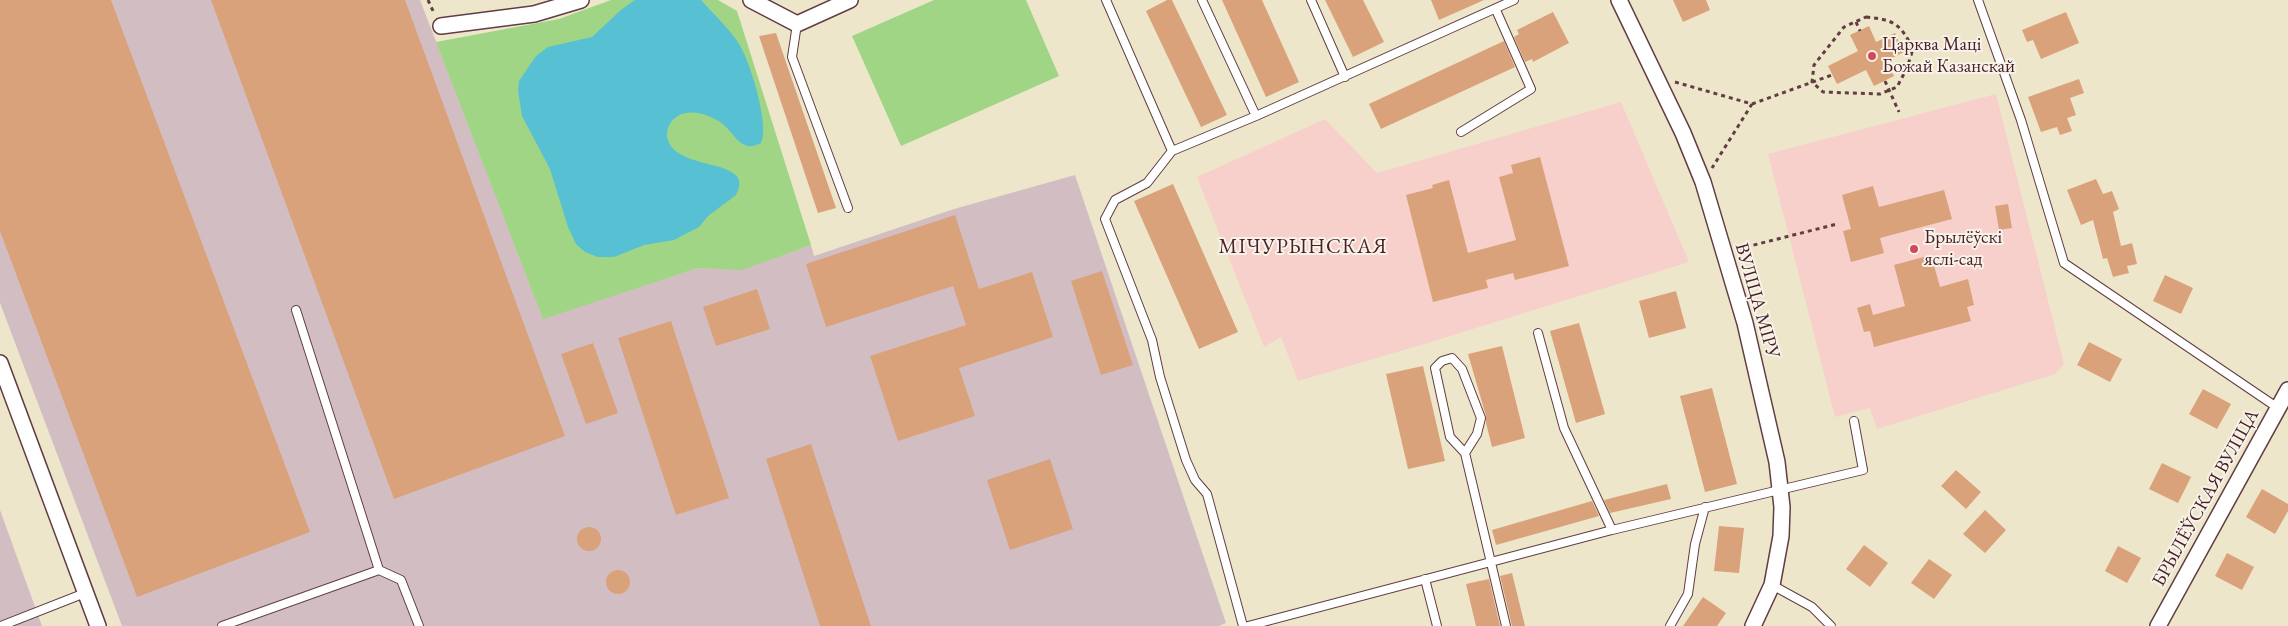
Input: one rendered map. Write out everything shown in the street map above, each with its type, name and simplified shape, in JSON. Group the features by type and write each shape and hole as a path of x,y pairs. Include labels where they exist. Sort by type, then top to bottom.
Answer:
{"street":[{"path":"441,26 534,14 582,0"},
{"path":"751,0 797,24 850,0"},
{"name":"ВУЛІЦА МІРУ","path":"1620,0 1655,77 1683,132 1703,182 1745,323 1777,462 1781,488 1781,536 1772,585 1754,626"},
{"path":"0,363 98,626"},
{"name":"БРЫЛЁЎСКАЯ ВУЛІЦА","path":"2158,626 2288,390"}],"lane":[{"path":"1106,0 1172,151"},
{"path":"1202,0 1256,116"},
{"path":"1311,0 1345,77"},
{"path":"1244,626 1206,494 1195,480 1186,460 1160,377 1152,340 1105,220 1115,200 1148,183 1172,151 1345,77 1496,10 1514,0"},
{"path":"1978,0 2021,120 2064,263 2278,408"},
{"path":"1461,132 1531,89 1496,10"},
{"path":"797,24 792,57 848,208"},
{"path":"296,310 379,570"},
{"path":"1538,332 1564,428 1612,530"},
{"path":"1465,452 1477,434 1481,418 1462,369 1452,358 1442,361 1435,368 1450,437 1465,452 1506,626"},
{"path":"1248,626 1612,530 1781,488 1863,470 1854,422"},
{"path":"1670,626 1688,594 1695,544 1705,507"},
{"path":"222,626 379,570 401,580 419,626"},
{"path":"1425,579 1437,626"},
{"path":"1772,585 1812,607 1831,626"},
{"path":"1,626 85,593"}],"path":[{"path":"1866,17 1885,19 1903,29 1913,49 1907,68 1897,87 1880,94 1823,92 1812,82 1814,65 1844,27 1866,17"},
{"path":"1855,22 1860,30"},
{"path":"1655,77 1752,104 1832,74"},
{"path":"1885,81 1899,112"},
{"path":"1703,182 1752,104"},
{"path":"1730,251 1838,224"}],"shaded area":[{"path":"0,0 420,0 543,318 698,268 742,269 811,245 814,256 954,209 1075,175 1226,623 1219,626 122,626 0,303"},
{"name":"Брылёўскі яслі-сад","path":"1996,94 2064,364 2055,374 1877,429 1870,408 1835,417 1768,154"},
{"path":"1621,102 1689,262 1298,381 1281,337 1264,347 1197,177 1325,119 1377,173"},
{"path":"0,510 42,626 0,626"}],"green space":[{"path":"611,0 718,0 737,11 811,245 742,270 698,268 543,319 436,42 559,19"},
{"path":"934,0 1026,0 1059,76 901,146 852,36"}],"water":[{"path":"635,0 701,0 731,32 743,52 758,93 763,134 761,143 748,146 739,141 722,124 709,116 687,113 675,118 669,125 667,132 672,147 682,155 696,161 725,169 735,174 739,183 736,195 708,216 699,227 674,240 644,245 614,257 598,257 585,252 576,244 568,227 550,169 522,116 518,91 519,81 536,56 548,47 592,37 622,9"}],"building":[{"path":"0,0 111,0 310,532 137,597 0,231"},
{"path":"211,0 405,0 565,436 394,499"},
{"path":"1167,0 1172,0 1227,115 1201,127 1146,11"},
{"path":"1222,0 1262,0 1299,82 1266,97"},
{"path":"1325,0 1363,0 1384,42 1353,57"},
{"path":"1431,0 1484,0 1439,20"},
{"path":"1673,0 1706,0 1710,10 1683,22"},
{"path":"1553,12 1569,43 1533,62 1532,59 1525,62 1514,37 1519,34 1517,30"},
{"path":"2066,12 2079,43 2041,59 2033,40 2027,42 2022,30"},
{"name":"Царква Маці Божай Казанскай","path":"1869,26 1876,42 1895,33 1904,52 1886,61 1894,76 1874,86 1866,70 1837,84 1828,66 1858,51 1850,35"},
{"path":"776,33 836,208 818,213 759,36"},
{"path":"1504,41 1515,67 1381,129 1369,104"},
{"path":"2079,79 2084,93 2070,98 2076,115 2067,118 2072,131 2060,135 2057,127 2041,132 2028,97"},
{"path":"1540,157 1569,266 1515,280 1513,273 1486,280 1488,288 1433,302 1406,195 1433,188 1432,185 1449,180 1468,253 1516,240 1499,177 1513,173 1511,165"},
{"path":"2096,179 2103,194 2112,191 2119,209 2113,212 2121,246 2132,243 2137,264 2127,266 2129,273 2113,277 2107,258 2103,259 2093,220 2081,225 2067,190"},
{"path":"1173,184 1238,332 1199,349 1134,201"},
{"path":"1873,186 1879,207 1944,190 1952,219 1880,238 1884,253 1851,262 1843,231 1851,229 1842,195"},
{"path":"2008,204 2012,228 1999,230 1995,206"},
{"path":"955,215 979,289 1032,272 1053,337 959,368 975,416 898,441 870,356 966,325 953,286 826,327 806,264"},
{"path":"1931,255 1940,287 1968,279 1974,305 1967,307 1971,321 1874,347 1870,331 1864,332 1857,308 1870,304 1873,315 1905,306 1894,265"},
{"path":"1102,271 1133,365 1101,375 1071,281"},
{"path":"2165,275 2193,288 2181,314 2153,301"},
{"path":"757,289 770,329 716,346 703,307"},
{"path":"1676,291 1686,328 1649,338 1639,301"},
{"path":"671,321 729,498 676,515 618,338"},
{"path":"1579,323 1605,414 1576,423 1550,331"},
{"path":"2089,342 2122,359 2110,382 2077,365"},
{"path":"593,343 618,413 586,424 561,354"},
{"path":"1502,346 1525,438 1492,447 1486,416 1468,354"},
{"path":"1423,366 1445,461 1408,469 1386,374"},
{"path":"1712,388 1737,484 1705,492 1680,396"},
{"path":"2203,389 2231,404 2217,429 2189,414"},
{"path":"811,444 871,626 820,626 766,459"},
{"path":"1050,459 1073,529 1010,550 987,480"},
{"path":"2162,463 2191,477 2178,503 2149,489"},
{"path":"1956,470 1981,492 1966,509 1941,486"},
{"path":"1667,484 1671,499 1610,513 1604,500"},
{"path":"2262,489 2288,504 2288,511 2275,534 2246,517"},
{"path":"1592,501 1599,516 1496,545 1492,530"},
{"path":"1985,510 2006,530 1985,553 1963,534"},
{"path":"1719,526 1744,528 1739,573 1714,571"},
{"path":"589,527 597,531 601,539 597,547 589,551 581,547 577,539 581,531"},
{"path":"1864,545 1888,563 1870,587 1846,569"},
{"path":"2118,546 2141,558 2127,583 2105,571"},
{"path":"2227,553 2254,567 2242,590 2215,576"},
{"path":"1929,559 1952,575 1934,599 1911,583"},
{"path":"618,570 623,571 629,577 629,587 623,593 618,594 613,593 607,587 606,582 607,577 613,571"},
{"path":"1512,573 1525,626 1512,626 1500,576"},
{"path":"1489,579 1500,626 1476,626 1466,584"},
{"path":"1703,597 1726,613 1717,626 1683,626"}],"place":[{"name":"Царква Маці Божай Казанскай","path":"1872,56"},
{"name":"Брылёўскі яслі-сад","path":"1914,249"}],"district":[{"name":"МІЧУРЫНСКАЯ","path":"1303,247"}]}
